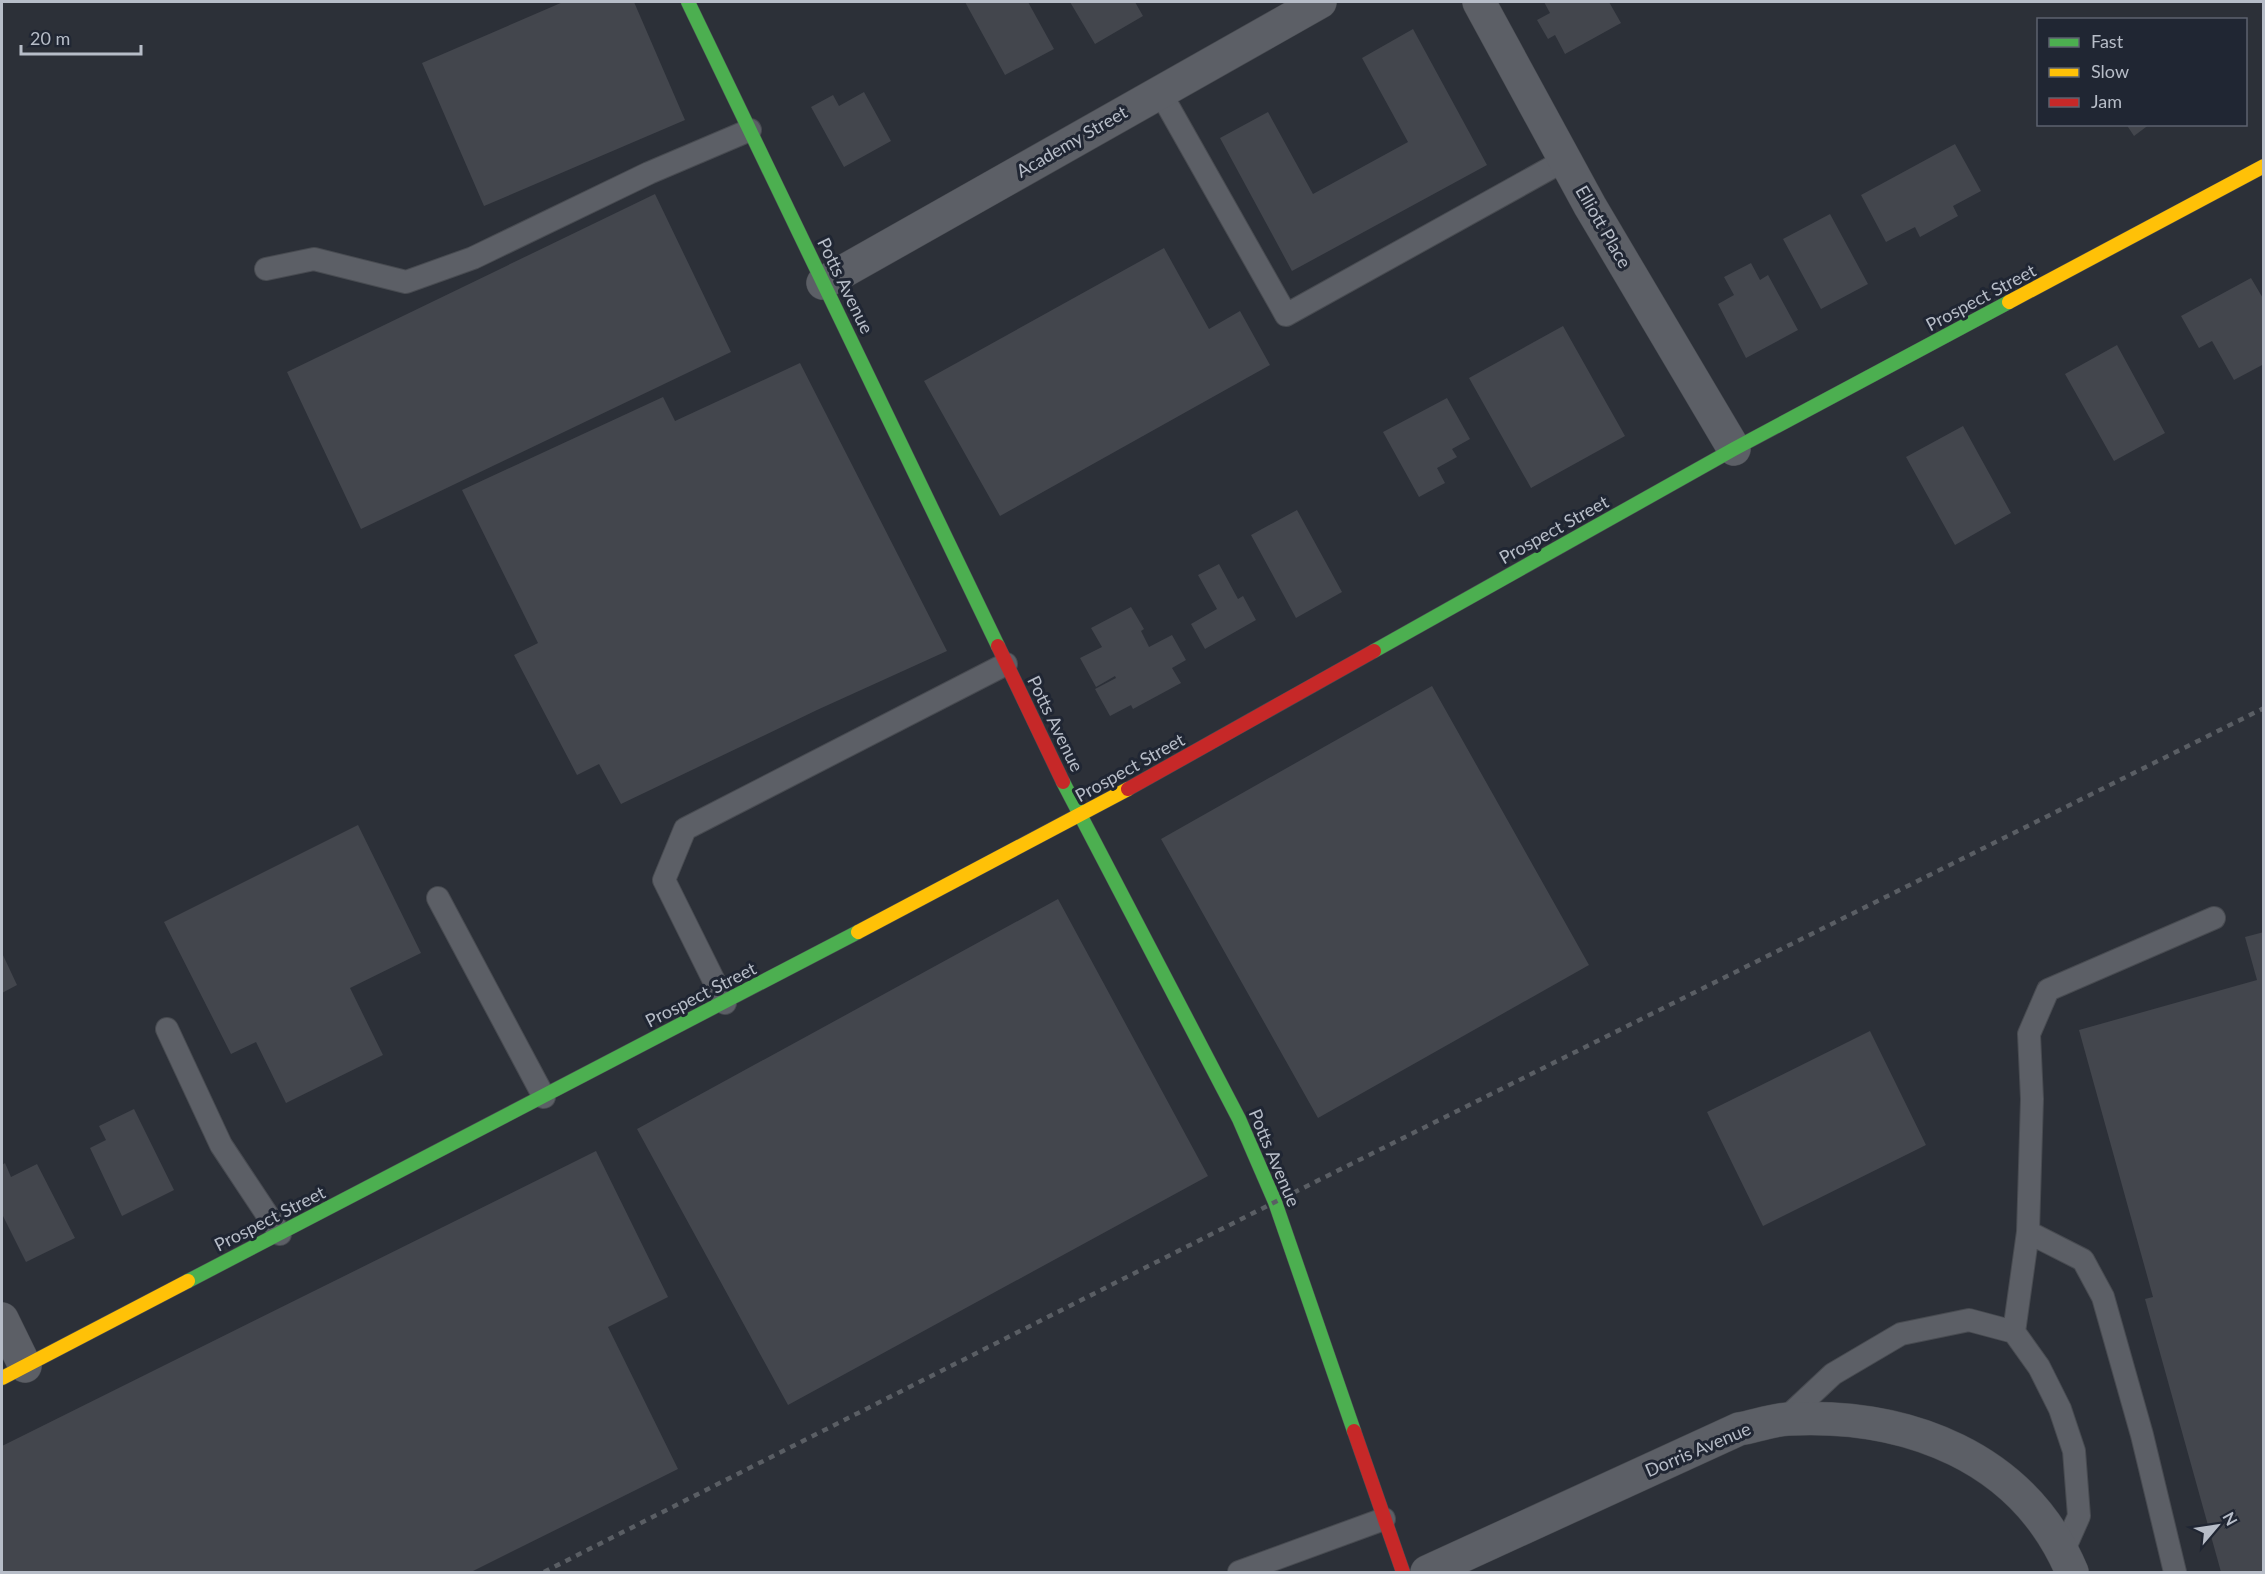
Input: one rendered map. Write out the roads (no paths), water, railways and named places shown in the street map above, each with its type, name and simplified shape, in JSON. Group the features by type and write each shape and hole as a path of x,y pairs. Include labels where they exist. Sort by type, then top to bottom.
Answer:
{"street":[{"name":"Potts Avenue","path":"688,2 1080,816 1239,1119 1275,1202 1402,1572"},
{"name":"Academy Street","path":"823,283 1320,2"},
{"name":"Elliott Place","path":"1479,2 1590,206 1734,449"},
{"name":"Prospect Street","path":"13,1372 1080,816 1734,449 2264,166"},
{"path":"2,1320 13,1372"},
{"name":"Dorris Avenue","path":"1427,1572 1739,1429 1785,1419 1851,1419 1916,1433 1955,1449 2000,1476 2039,1514 2068,1562"}],"lane":[{"path":"1160,92 1286,315 1565,160"},
{"path":"266,269 314,259 406,282 473,258 648,174 750,130"},
{"path":"725,1003 664,880 686,829 1006,664"},
{"path":"438,898 544,1097"},
{"path":"2014,1332 2028,1233 2031,1099 2029,1034 2048,990 2214,918"},
{"path":"167,1029 221,1145 280,1234"},
{"path":"2028,1233 2083,1260 2103,1297 2142,1435 2175,1572"},
{"path":"1785,1419 1833,1374 1901,1334 1970,1320 2014,1332 2044,1377 2060,1409 2074,1451 2079,1516 2068,1562"},
{"path":"1239,1572 1384,1519"}],"railway":[{"path":"544,1572 1275,1202 2264,708"}]}
